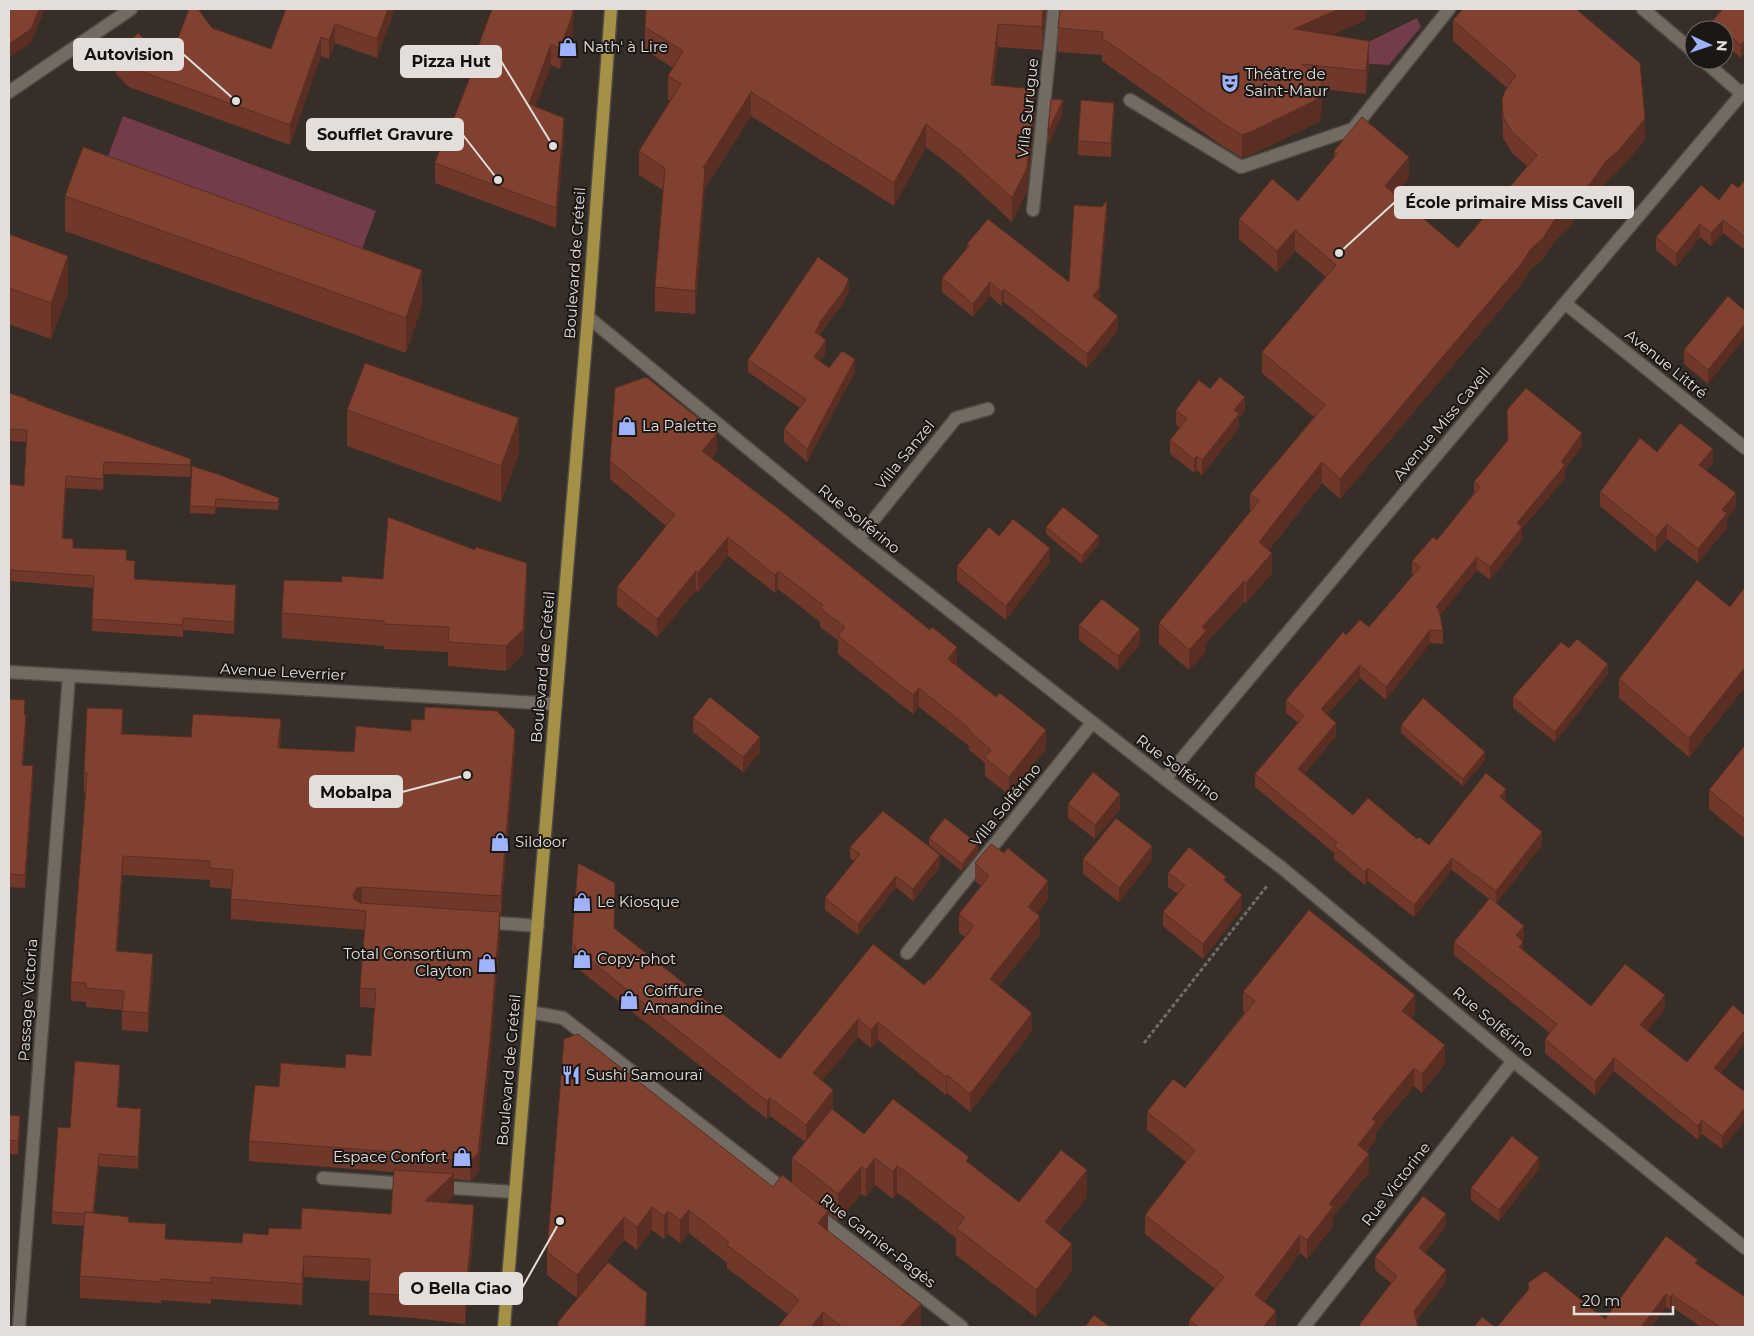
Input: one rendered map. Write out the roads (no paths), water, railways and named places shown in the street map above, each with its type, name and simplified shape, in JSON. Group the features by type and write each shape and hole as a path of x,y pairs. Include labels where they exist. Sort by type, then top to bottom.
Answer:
{"main road":[{"name":"Boulevard de Créteil","path":"504,1327 588,317 611,9"}],"street":[{"path":"9,92 131,9"},
{"name":"Villa Surugue","path":"1033,210 1054,9"},
{"path":"1130,100 1241,167 1353,129 1449,9"},
{"path":"1643,9 1684,44"},
{"path":"1716,70 1744,92"},
{"name":"Avenue Miss Cavell","path":"1165,779 1744,92"},
{"name":"Avenue Littré","path":"1566,304 1745,448"},
{"name":"Rue Solférino","path":"588,317 858,540 1092,723 1282,868 1513,1060 1745,1248"},
{"name":"Villa Sanzel","path":"858,540 956,418 988,409"},
{"name":"Avenue Leverrier","path":"9,672 556,704"},
{"name":"Passage Victoria","path":"18,1327 70,676"},
{"name":"Villa Solférino","path":"907,954 1092,723"},
{"path":"469,921 538,926"},
{"name":"Rue Garnier-Pagès","path":"530,1012 563,1018 962,1327"},
{"name":"Rue Victorine","path":"1304,1327 1513,1060"},
{"path":"323,1178 515,1192"}],"place":[{"name":"Nath' à Lire","path":"568,47"},
{"name":"Théâtre de Saint-Maur","path":"1230,83"},
{"name":"Autovision","path":"236,101"},
{"name":"Pizza Hut","path":"553,146"},
{"name":"Soufflet Gravure","path":"498,180"},
{"name":"École primaire Miss Cavell","path":"1339,253"},
{"name":"La Palette","path":"627,426"},
{"name":"Mobalpa","path":"467,775"},
{"name":"Sildoor","path":"500,842"},
{"name":"Le Kiosque","path":"582,902"},
{"name":"Copy-phot","path":"582,959"},
{"name":"Total Consortium Clayton","path":"487,963"},
{"name":"Coiffure Amandine","path":"629,1000"},
{"name":"Sushi Samouraï","path":"571,1075"},
{"name":"Espace Confort","path":"462,1157"},
{"name":"O Bella Ciao","path":"560,1221"}]}
